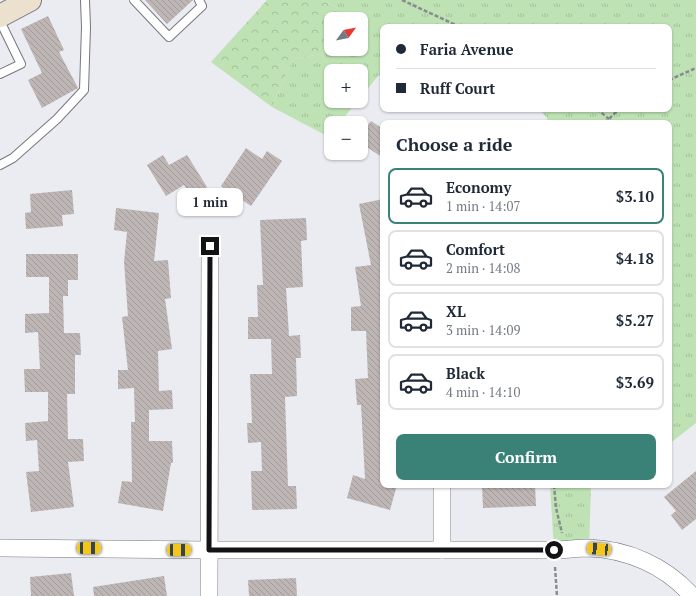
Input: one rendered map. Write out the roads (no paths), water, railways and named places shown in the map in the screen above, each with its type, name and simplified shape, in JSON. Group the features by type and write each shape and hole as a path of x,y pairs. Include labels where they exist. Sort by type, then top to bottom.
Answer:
{"main road":[{"path":"0,16 30,0"}],"street":[{"path":"209,596 210,246"},
{"path":"442,488 442,550"},
{"path":"0,548 209,550 559,550 589,548 626,553 645,561 662,570 692,592"}],"lane":[{"path":"0,165 13,158 57,119 84,90 86,27 85,0"},
{"path":"134,0 169,37 202,6 199,0"},
{"path":"0,21 21,64 0,74"}]}
